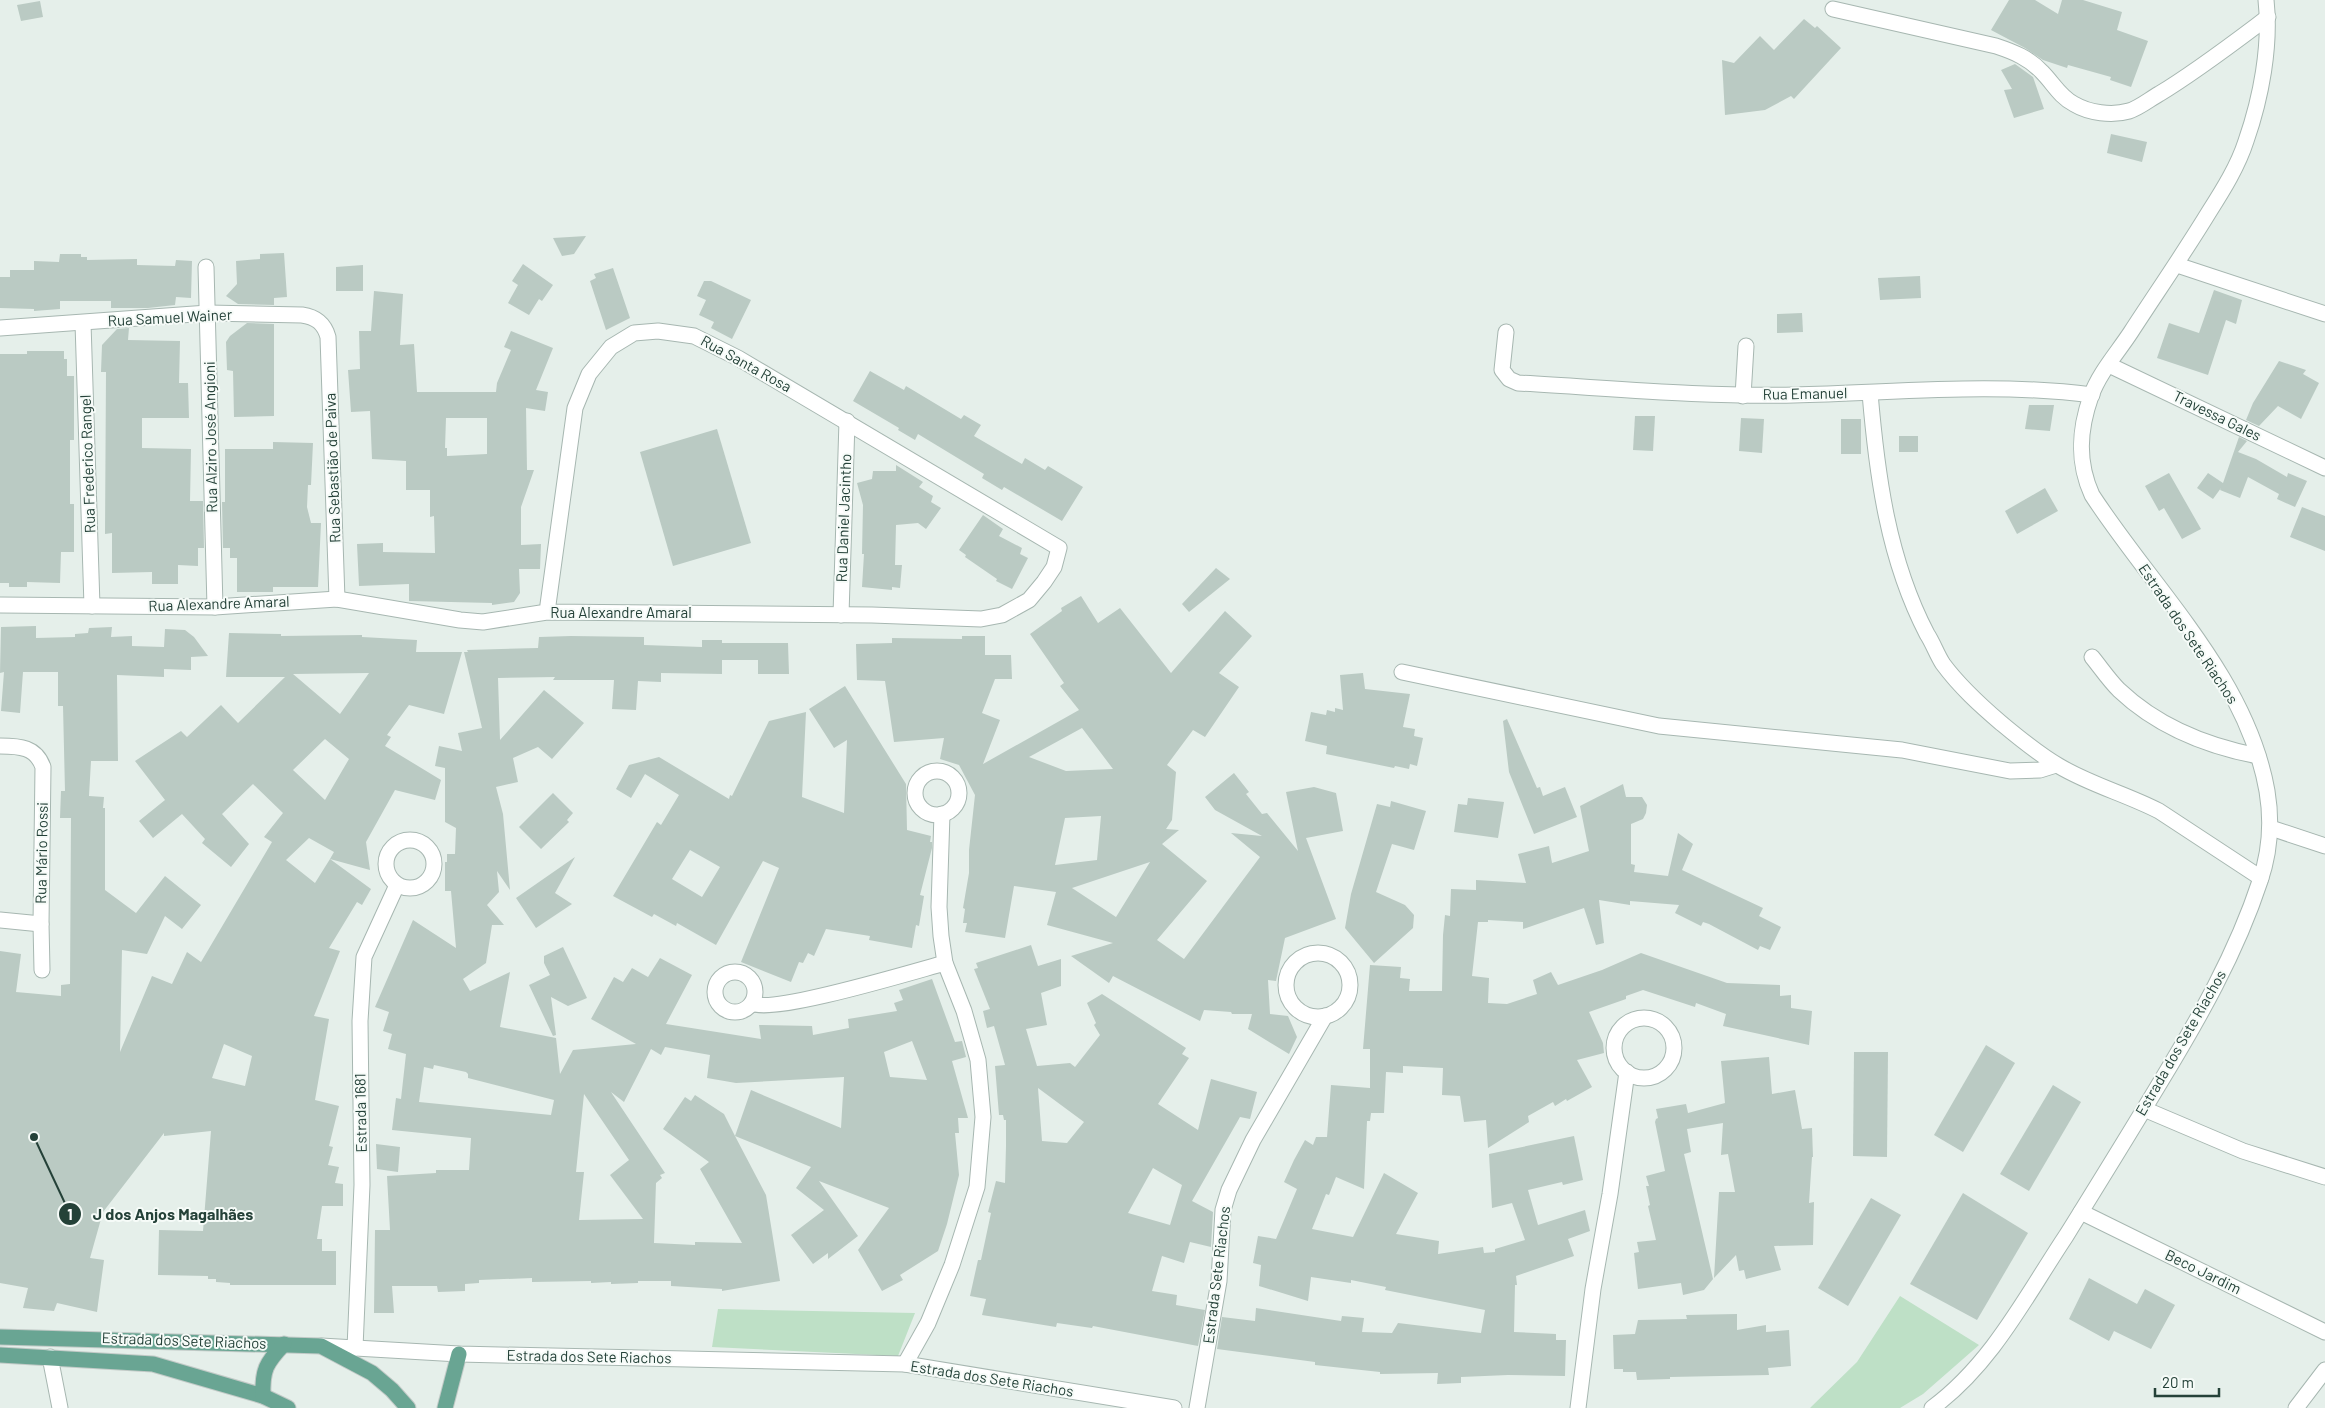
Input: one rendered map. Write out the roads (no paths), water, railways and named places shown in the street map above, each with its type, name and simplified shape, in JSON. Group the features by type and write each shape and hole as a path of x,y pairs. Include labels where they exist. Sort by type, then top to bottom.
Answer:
{"main road":[{"name":"Estrada dos Sete Riachos","path":"0,1337 321,1346"},
{"path":"263,1396 262,1379 265,1367 271,1357 284,1344"},
{"path":"321,1346 372,1374 392,1390 408,1408"},
{"path":"445,1408 459,1354"},
{"name":"Estrada dos Sete Riachos","path":"0,1355 153,1364 263,1396 288,1408"}],"street":[{"name":"Estrada dos Sete Riachos","path":"1932,1408 1979,1363 2011,1324 2081,1212 2185,1041 2229,960 2261,878 2271,828 2266,791 2249,728 2234,698 2192,634 2092,495 2084,477 2080,452 2082,435 2092,395 2109,365 2177,265 2221,192 2246,142 2262,80 2268,17 2266,0"},
{"path":"1833,9 1996,46 2021,55 2041,71 2063,97 2074,105 2091,111 2116,113 2131,111 2175,84 2212,60 2268,17"},
{"path":"2177,265 2325,314"},
{"name":"Rua Alziro José Angioni","path":"206,267 215,607"},
{"name":"Rua Samuel Wainer","path":"0,328 208,313 311,316 321,322 328,337"},
{"name":"Rua Frederico Rangel","path":"83,323 92,606"},
{"name":"Rua Santa Rosa","path":"547,612 574,408 589,374 611,347 634,333 658,331 694,336 738,358 1059,548"},
{"name":"Rua Emanuel","path":"1506,332 1502,370 1504,375 1518,383 1743,396 2012,388 2092,395"},
{"name":"Rua Sebastião de Paiva","path":"328,337 337,599"},
{"path":"1743,396 1746,346"},
{"name":"Travessa Gales","path":"2109,365 2325,468"},
{"path":"1870,393 1876,463 1891,538 1912,604 1942,662 1968,694 2018,737 2056,765 2085,781 2138,801 2158,811 2261,878"},
{"name":"Rua Daniel Jacintho","path":"841,615 847,421"},
{"name":"Rua Alexandre Amaral","path":"0,605 215,607 337,599 460,620 483,622 547,612 841,615 981,619 1002,615 1028,600 1054,567 1059,548"},
{"path":"2092,657 2118,689 2143,711 2167,726 2228,750 2258,756"},
{"path":"1402,672 1659,726 1902,750 2010,771 2040,770 2056,765"},
{"name":"Rua Mário Rossi","path":"0,746 22,746 40,757 43,767 42,970"},
{"path":"905,1364 928,1323 952,1265 977,1187 983,1117 978,1060 964,1011 945,963 939,907 942,814"},
{"path":"2271,828 2325,846"},
{"name":"Estrada 1681","path":"355,1348 362,1185 360,1021 364,957 397,885"},
{"path":"0,920 41,924"},
{"path":"1313,953 1334,957 1345,968 1350,984 1348,995 1343,1005 1335,1012 1325,1016 1314,1017 1304,1014 1290,1000 1286,990 1287,980 1294,965 1304,956 1313,953"},
{"path":"752,1003 757,1006 787,1004 945,963"},
{"name":"Estrada Sete Riachos","path":"1197,1408 1219,1281 1223,1210 1253,1140 1325,1016"},
{"path":"1578,1408 1593,1288 1610,1194 1627,1072"},
{"path":"2144,1109 2243,1151 2325,1178"},
{"name":"Beco Jardim","path":"2081,1212 2325,1332"},
{"name":"Estrada dos Sete Riachos","path":"321,1346 459,1354 905,1364 1174,1408"},
{"path":"50,1357 60,1408"},
{"path":"2296,1408 2324,1372"}],"place":[{"name":"J dos Anjos Magalhães","path":"34,1137"}]}
